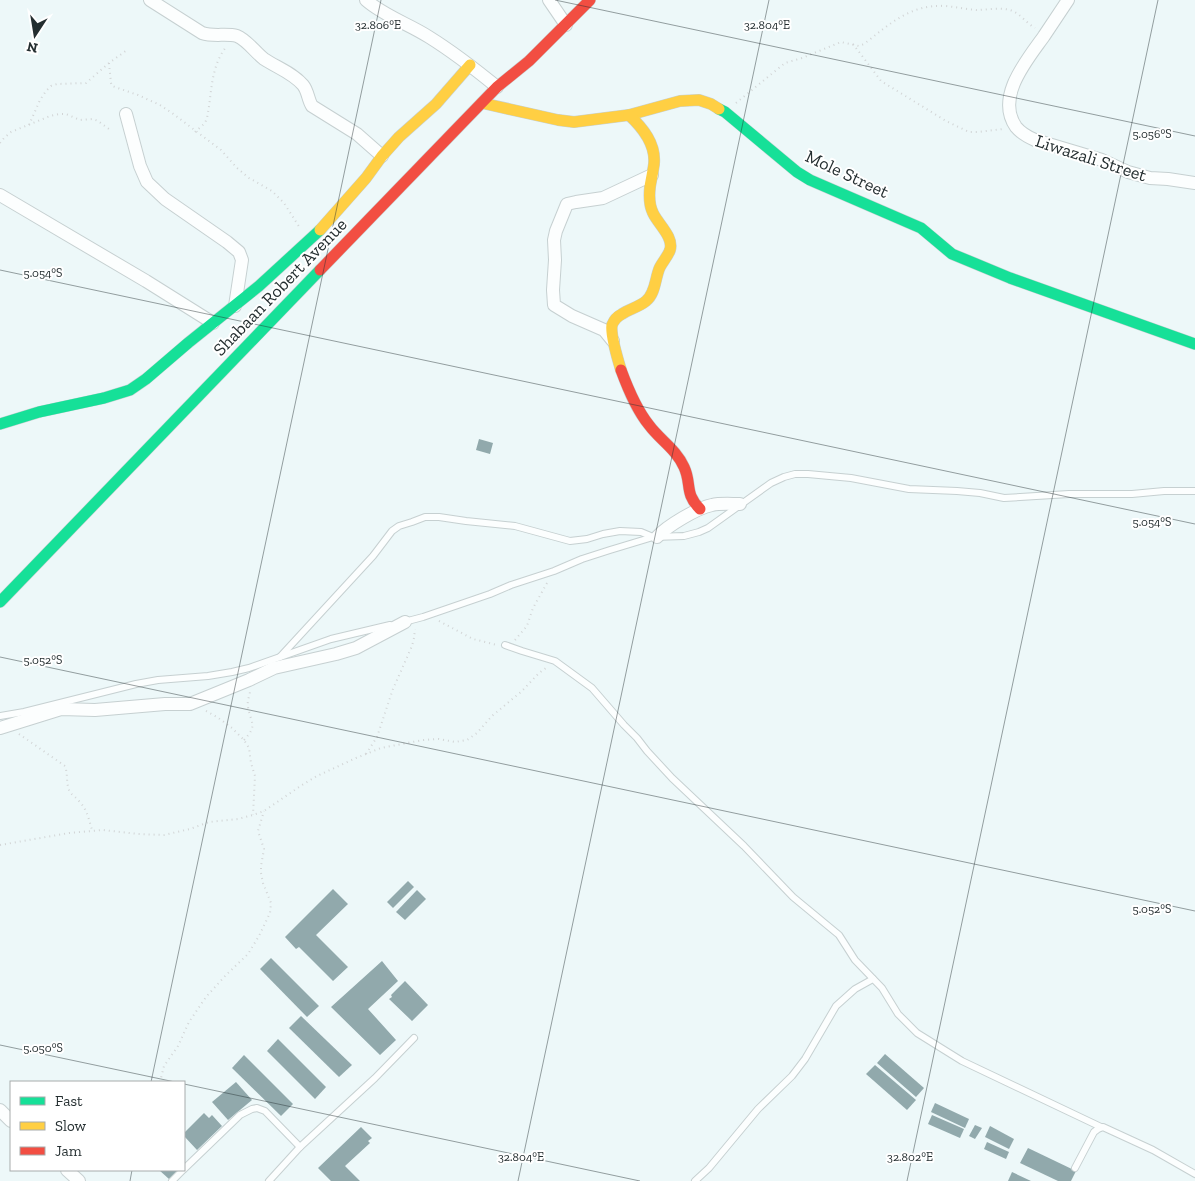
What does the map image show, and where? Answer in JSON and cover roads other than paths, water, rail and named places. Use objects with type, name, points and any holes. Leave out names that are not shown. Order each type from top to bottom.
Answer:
[{"type":"street","points":[[150,0],[202,33],[230,35],[241,38],[265,60],[303,84],[312,106],[357,134],[382,156]]},
{"type":"street","points":[[366,0],[375,8],[428,36],[470,64],[497,87]]},
{"type":"street","points":[[549,0],[566,25]]},
{"type":"street","name":"Shabaan Robert Avenue","points":[[0,602],[497,87],[528,61],[590,0]]},
{"type":"street","name":"Liwazali Street","points":[[1068,0],[1027,60],[1014,84],[1008,106],[1011,120],[1026,136],[1102,160],[1128,172],[1154,179],[1195,183]]},
{"type":"street","points":[[0,424],[39,412],[104,398],[130,390],[146,380],[259,286],[323,227],[399,137],[436,104],[470,64]]},
{"type":"street","name":"Mole Street","points":[[482,103],[574,122],[629,115],[658,106],[688,100],[699,100],[711,104],[725,112],[797,172],[810,180],[921,228],[952,254],[1010,278],[1195,344]]},
{"type":"street","points":[[126,114],[140,166],[147,182],[164,199],[239,252],[242,260],[235,306]]},
{"type":"street","points":[[629,115],[639,123],[649,138],[654,164],[650,206],[656,220],[670,240],[670,250],[658,270],[649,298],[621,314],[615,321],[612,328],[616,358],[627,386],[647,423],[676,454],[686,472],[688,492],[691,499],[700,509]]},
{"type":"street","points":[[614,341],[604,330],[572,316],[554,305],[552,290],[556,231],[567,204],[603,198],[652,175]]},
{"type":"street","points":[[0,195],[213,323]]},
{"type":"street","points":[[655,537],[700,509],[711,505],[740,504]]},
{"type":"street","points":[[2,723],[60,709],[95,710],[164,704],[190,704],[274,668],[356,648],[411,620]]},
{"type":"street","points":[[0,1110],[10,1120]]},
{"type":"street","points":[[68,1171],[79,1181]]},
{"type":"lane","points":[[2,723],[24,712],[136,684],[232,672],[279,658],[331,639],[428,616],[610,550],[655,537],[684,536],[700,532],[763,488],[784,477],[795,474],[851,478],[909,489],[980,493],[1004,498],[1069,494],[1195,491]]},
{"type":"lane","points":[[279,658],[373,556],[392,531],[399,526],[425,517],[439,516],[515,526],[570,541],[620,531],[640,532],[655,537]]},
{"type":"lane","points":[[505,645],[560,662],[592,688],[672,778],[744,846],[793,897],[839,935],[855,960],[882,988],[898,1014],[916,1033],[936,1046],[1000,1080],[1153,1150],[1195,1174]]},
{"type":"lane","points":[[695,1181],[709,1168],[758,1109],[792,1076],[805,1059],[836,1006],[855,989],[873,979]]},
{"type":"lane","points":[[269,1181],[300,1147],[375,1078],[414,1038]]},
{"type":"lane","points":[[185,1169],[240,1116],[257,1108],[265,1112],[300,1147]]},
{"type":"lane","points":[[1074,1168],[1094,1132],[1101,1127]]},
{"type":"lane","points":[[172,1181],[183,1171]]}]
